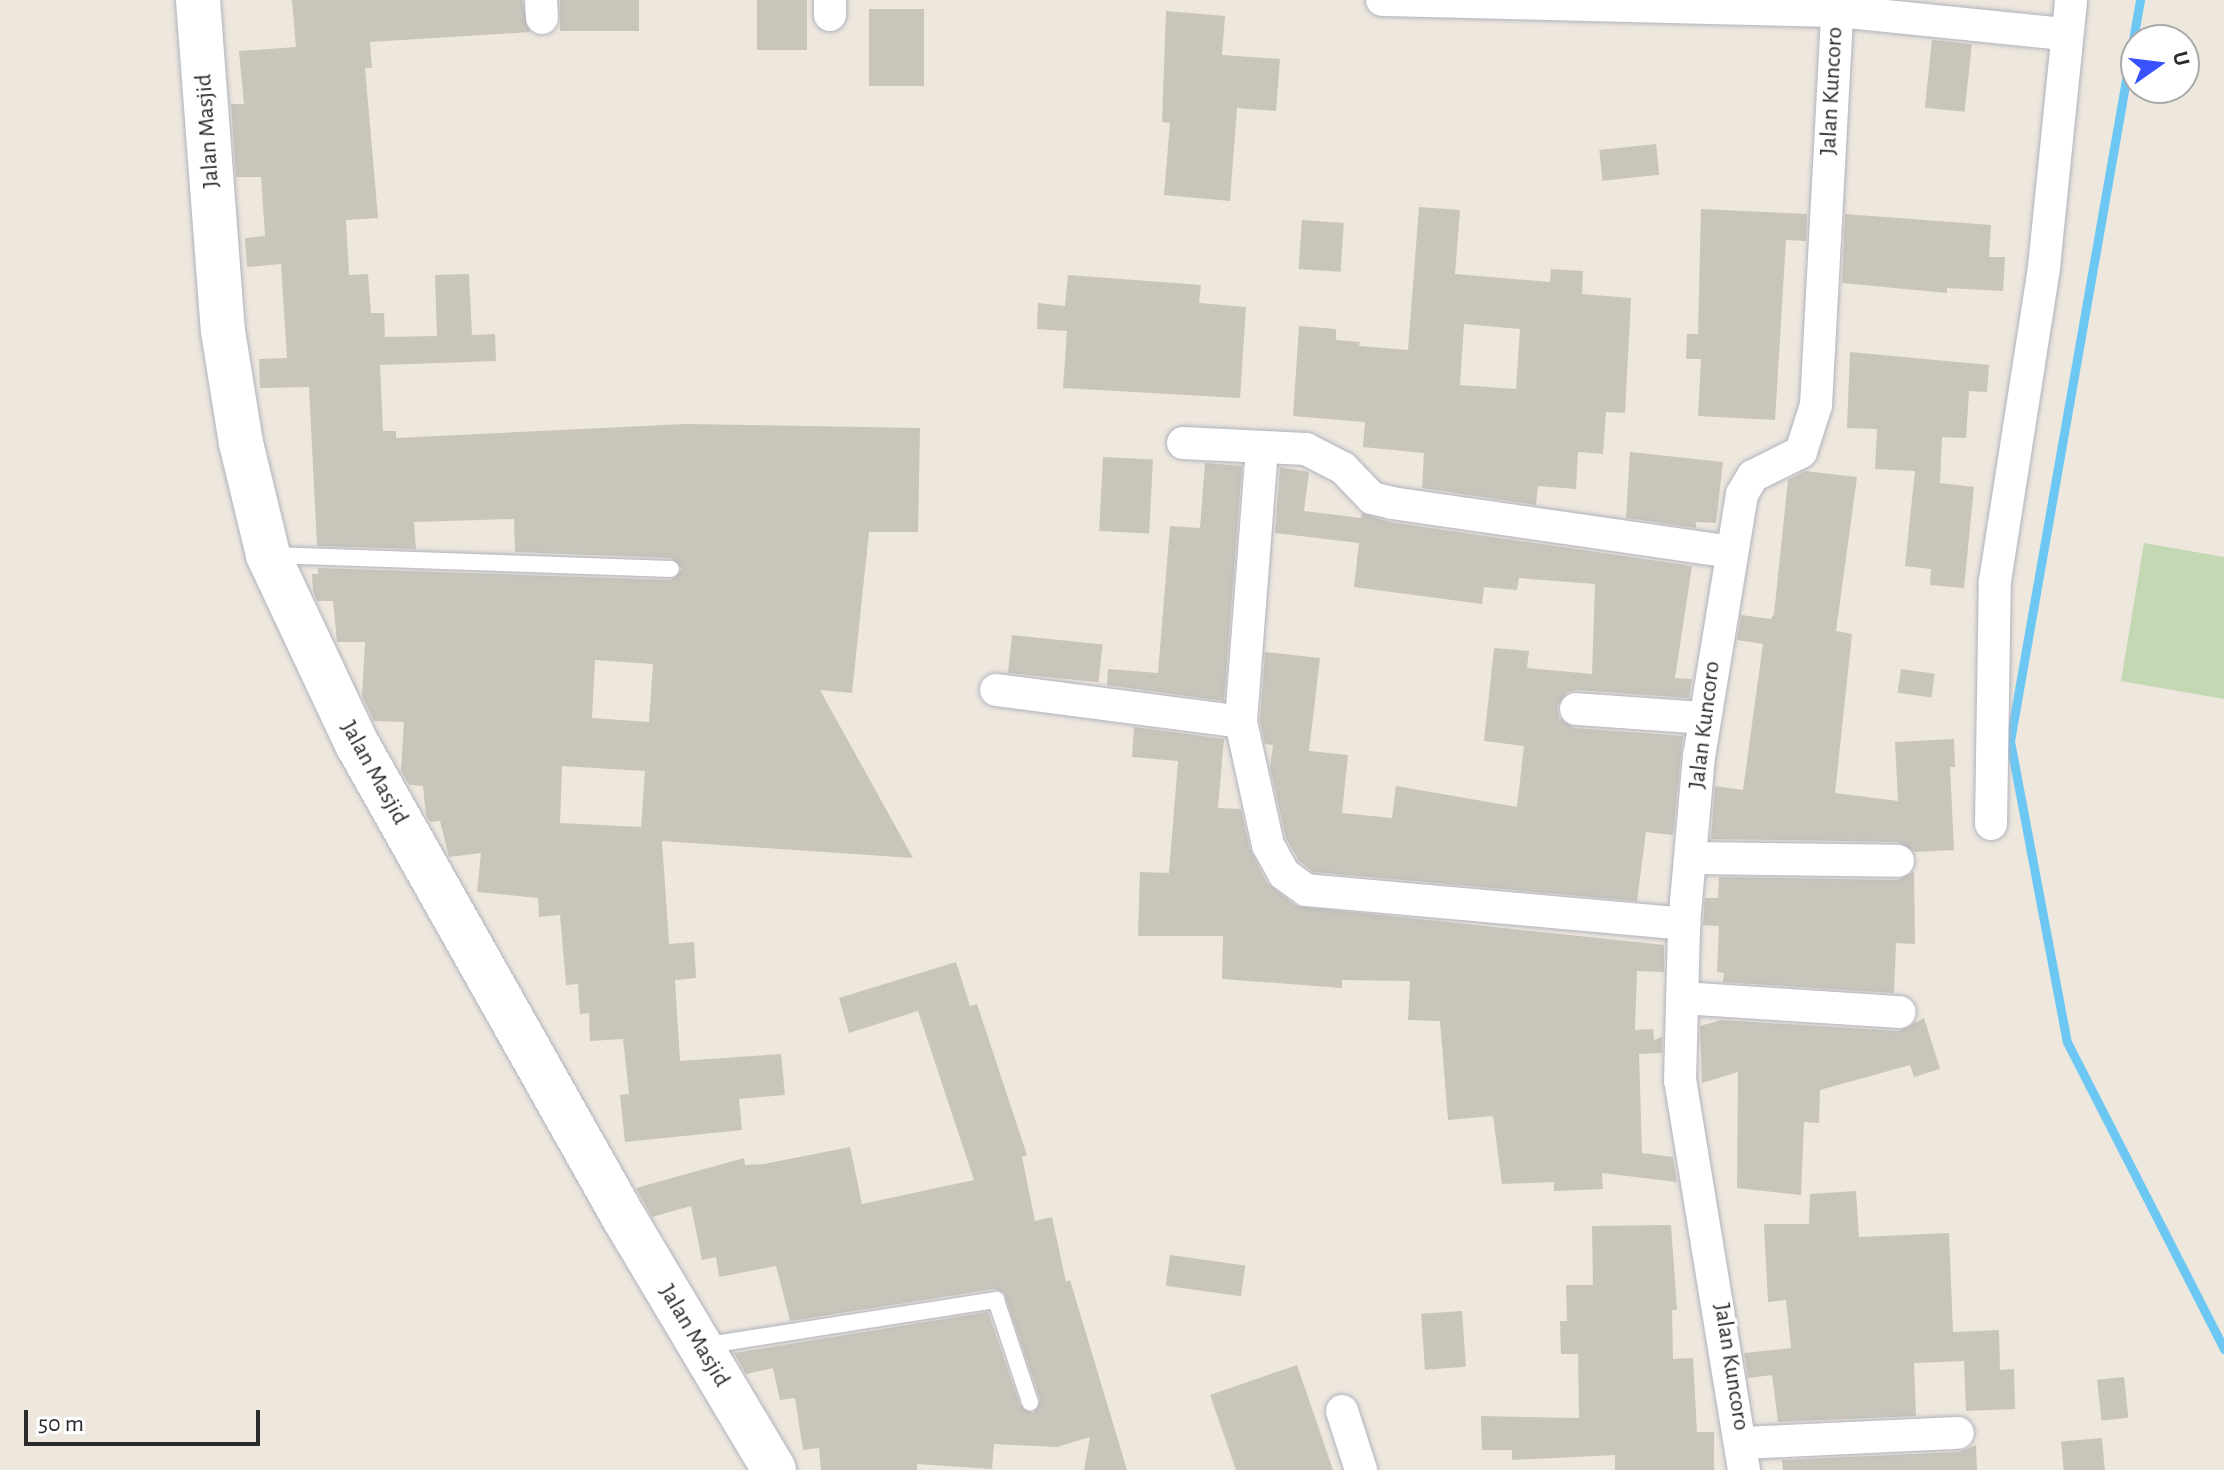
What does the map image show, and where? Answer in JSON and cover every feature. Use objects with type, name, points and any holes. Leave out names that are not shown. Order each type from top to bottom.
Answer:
[{"type":"street","name":"Jalan Masjid","points":[[198,0],[223,331],[241,443],[268,555],[357,744],[700,1347],[774,1470]]},
{"type":"street","points":[[1382,0],[1837,11],[2065,34]]},
{"type":"street","points":[[1991,824],[1995,581],[2044,267],[2065,34],[2071,0]]},
{"type":"street","name":"Jalan Kuncoro","points":[[1744,1457],[1680,1081],[1684,924],[1705,718],[1742,494],[1753,476],[1801,452],[1816,405],[1837,11]]},
{"type":"street","points":[[1183,443],[1306,449],[1325,456],[1372,498],[1392,503],[1730,552]]},
{"type":"street","points":[[1262,448],[1241,722],[1268,845],[1284,874],[1306,890],[1684,924]]},
{"type":"street","points":[[996,690],[1241,722]]},
{"type":"street","points":[[1576,709],[1705,718]]},
{"type":"street","points":[[1692,858],[1898,861]]},
{"type":"street","points":[[1682,998],[1900,1012]]},
{"type":"street","points":[[1342,1411],[1361,1470]]},
{"type":"street","points":[[1744,1457],[1958,1433]]},
{"type":"lane","points":[[268,555],[671,569]]},
{"type":"lane","points":[[700,1347],[996,1300],[1030,1402]]},
{"type":"green space","points":[[2144,543],[2224,557],[2224,699],[2121,681]]},
{"type":"building","points":[[292,0],[522,0],[530,32],[370,42],[372,68],[365,68],[378,218],[346,220],[349,275],[368,274],[371,313],[384,313],[385,337],[437,336],[435,275],[469,274],[472,335],[495,334],[496,361],[380,365],[383,431],[396,431],[396,438],[686,424],[920,428],[918,532],[869,532],[852,693],[820,690],[913,858],[662,841],[669,944],[694,942],[696,978],[675,980],[680,1061],[781,1054],[785,1095],[739,1099],[742,1130],[625,1142],[620,1095],[629,1094],[623,1039],[590,1041],[589,1013],[580,1014],[578,984],[566,985],[560,915],[539,917],[538,898],[477,892],[481,853],[449,857],[440,821],[430,822],[426,815],[423,786],[409,785],[401,771],[404,722],[374,721],[362,696],[365,642],[337,642],[333,601],[317,601],[312,574],[318,574],[318,568],[671,580],[682,569],[671,558],[515,552],[514,519],[414,522],[416,549],[317,546],[309,387],[260,388],[259,359],[287,358],[281,264],[247,267],[245,238],[265,236],[261,177],[236,177],[231,104],[244,104],[239,51],[296,47]],"holes":[[[595,660],[653,664],[649,722],[592,718]],[[562,766],[645,771],[641,827],[560,823]]]},
{"type":"building","points":[[560,0],[639,0],[639,31],[560,31]]},
{"type":"building","points":[[757,0],[807,0],[807,50],[757,50]]},
{"type":"building","points":[[869,9],[924,9],[924,86],[869,86]]},
{"type":"building","points":[[1166,11],[1225,16],[1222,55],[1280,59],[1276,111],[1237,108],[1230,201],[1164,195],[1170,123],[1162,122]]},
{"type":"building","points":[[1932,40],[1972,44],[1965,112],[1925,108]]},
{"type":"building","points":[[1656,144],[1659,175],[1603,181],[1599,150]]},
{"type":"building","points":[[1419,207],[1460,210],[1455,274],[1550,282],[1551,269],[1583,271],[1582,294],[1631,298],[1625,413],[1606,412],[1603,454],[1578,452],[1576,489],[1538,486],[1536,505],[1422,488],[1424,453],[1363,447],[1365,422],[1293,416],[1299,326],[1336,329],[1336,340],[1360,342],[1359,346],[1408,350]],"holes":[[[1464,324],[1520,329],[1516,389],[1460,385]]]},
{"type":"building","points":[[1701,209],[1807,214],[1806,241],[1786,240],[1775,420],[1698,416],[1701,359],[1686,359],[1687,334],[1698,334]]},
{"type":"building","points":[[1845,214],[1991,225],[1989,257],[2005,257],[2003,291],[1947,288],[1947,293],[1842,283]]},
{"type":"building","points":[[1302,220],[1344,223],[1340,272],[1299,269]]},
{"type":"building","points":[[1068,275],[1201,285],[1199,303],[1246,307],[1240,398],[1063,388],[1067,331],[1037,329],[1038,303],[1065,306]]},
{"type":"building","points":[[1850,352],[1989,365],[1987,392],[1969,391],[1966,438],[1942,437],[1940,483],[1974,487],[1964,588],[1930,585],[1931,569],[1905,566],[1915,471],[1875,469],[1877,429],[1847,428]]},
{"type":"building","points":[[1630,452],[1723,462],[1716,523],[1696,522],[1696,528],[1626,518]]},
{"type":"building","points":[[1103,457],[1153,460],[1149,534],[1099,531]]},
{"type":"building","points":[[1205,463],[1242,466],[1224,701],[1107,685],[1108,669],[1158,673],[1170,526],[1200,528]]},
{"type":"building","points":[[1280,467],[1309,472],[1304,511],[1361,518],[1362,513],[1389,522],[1692,566],[1675,678],[1692,679],[1689,698],[1577,690],[1567,692],[1557,707],[1559,718],[1574,728],[1683,736],[1673,835],[1646,832],[1637,901],[1313,872],[1299,861],[1286,838],[1270,767],[1273,745],[1265,744],[1260,721],[1265,652],[1320,658],[1309,751],[1348,755],[1342,813],[1392,818],[1396,786],[1517,807],[1524,746],[1484,741],[1494,648],[1529,651],[1527,668],[1592,674],[1595,584],[1519,578],[1517,590],[1484,587],[1482,604],[1354,587],[1359,543],[1275,533]]},
{"type":"building","points":[[1805,471],[1857,477],[1836,631],[1852,634],[1835,793],[1898,801],[1895,742],[1954,739],[1955,767],[1950,767],[1954,850],[1915,852],[1898,842],[1711,839],[1715,786],[1743,790],[1763,644],[1737,640],[1741,615],[1771,619],[1774,614],[1788,480]]},
{"type":"building","points":[[1012,635],[1103,645],[1099,682],[1008,673]]},
{"type":"building","points":[[1901,669],[1935,674],[1931,697],[1898,693]]},
{"type":"building","points":[[1134,727],[1224,739],[1218,808],[1241,809],[1250,849],[1267,883],[1296,906],[1664,945],[1664,972],[1637,971],[1635,1030],[1653,1029],[1654,1040],[1662,1037],[1662,1053],[1639,1054],[1642,1153],[1673,1157],[1677,1182],[1602,1173],[1603,1189],[1554,1191],[1554,1182],[1502,1184],[1493,1116],[1448,1120],[1440,1021],[1408,1020],[1410,981],[1342,980],[1342,988],[1222,979],[1223,936],[1138,936],[1140,872],[1169,873],[1178,761],[1132,757]]},
{"type":"building","points":[[1914,872],[1915,944],[1896,943],[1894,993],[1723,982],[1724,973],[1717,972],[1719,926],[1703,925],[1705,898],[1718,898],[1719,877],[1898,880]]},
{"type":"building","points":[[956,962],[970,1006],[977,1004],[1027,1155],[1022,1157],[1035,1221],[1052,1217],[1066,1282],[1070,1280],[1127,1470],[1084,1470],[1090,1437],[1057,1447],[994,1444],[992,1469],[917,1464],[917,1470],[821,1470],[819,1448],[803,1450],[795,1398],[780,1400],[773,1368],[746,1374],[734,1353],[988,1312],[1020,1405],[1033,1413],[1040,1399],[1004,1293],[994,1289],[790,1321],[776,1266],[719,1277],[716,1257],[702,1260],[691,1206],[652,1217],[636,1188],[744,1158],[745,1165],[764,1164],[850,1147],[862,1204],[974,1180],[918,1011],[849,1033],[839,998]]},
{"type":"building","points":[[1924,1018],[1940,1069],[1914,1077],[1910,1065],[1820,1090],[1819,1123],[1804,1122],[1801,1195],[1737,1188],[1738,1072],[1702,1083],[1700,1026],[1721,1020],[1899,1031]]},
{"type":"building","points":[[1856,1191],[1859,1237],[1949,1233],[1953,1332],[1999,1330],[2000,1370],[2014,1369],[2015,1409],[1966,1411],[1964,1361],[1914,1363],[1916,1416],[1778,1422],[1772,1375],[1748,1378],[1744,1353],[1791,1348],[1786,1300],[1768,1302],[1764,1224],[1809,1224],[1810,1194]]},
{"type":"building","points":[[1671,1225],[1677,1310],[1672,1310],[1673,1359],[1693,1358],[1697,1432],[1714,1432],[1714,1470],[1615,1470],[1615,1455],[1512,1460],[1512,1450],[1482,1450],[1481,1416],[1579,1418],[1578,1354],[1561,1354],[1560,1321],[1567,1321],[1566,1285],[1593,1285],[1592,1226]]},
{"type":"building","points":[[1170,1255],[1245,1266],[1241,1296],[1166,1286]]},
{"type":"building","points":[[1462,1311],[1466,1367],[1425,1370],[1421,1314]]},
{"type":"building","points":[[1297,1365],[1333,1470],[1236,1470],[1210,1395]]},
{"type":"building","points":[[2124,1377],[2128,1418],[2101,1421],[2097,1380]]},
{"type":"building","points":[[2102,1438],[2105,1470],[2064,1470],[2061,1442]]},
{"type":"building","points":[[1976,1445],[1977,1470],[1783,1470],[1782,1460],[1959,1452]]},
{"type":"waterway","points":[[2140,0],[2010,741],[2067,1042],[2224,1349]]}]
